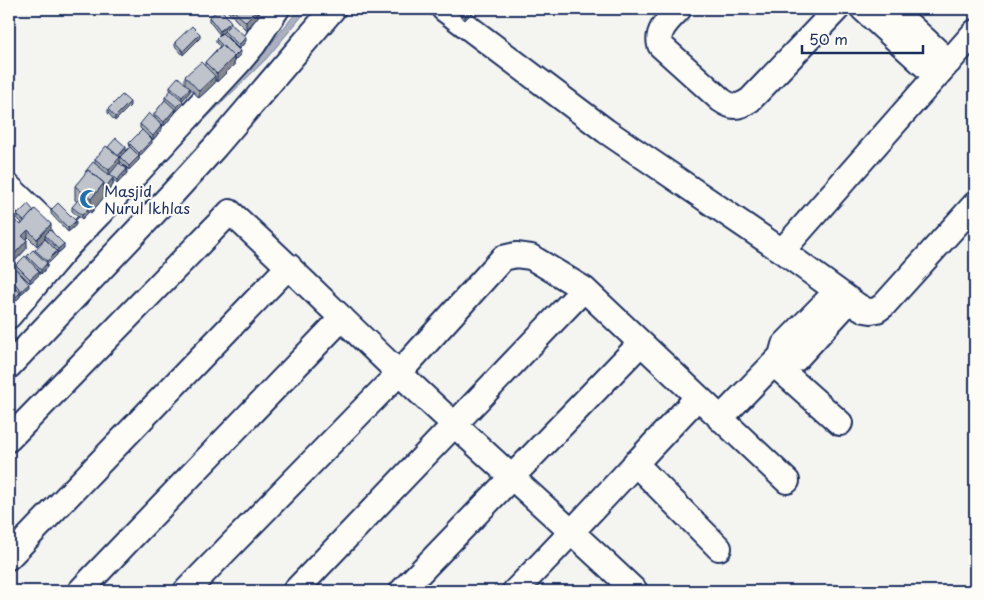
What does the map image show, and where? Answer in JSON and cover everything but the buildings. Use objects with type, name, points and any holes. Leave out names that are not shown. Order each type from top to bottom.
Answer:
[{"type":"street","points":[[9,366],[173,193],[333,9]]},
{"type":"street","points":[[444,9],[606,131],[865,310],[877,310],[884,305],[975,204]]},
{"type":"street","points":[[679,9],[662,28],[659,39],[660,45],[721,100],[734,106],[742,105],[750,100],[837,9]]},
{"type":"street","points":[[863,9],[942,69]]},
{"type":"street","points":[[892,9],[942,69]]},
{"type":"street","points":[[9,316],[69,246],[239,62],[254,44],[266,14]]},
{"type":"street","points":[[782,252],[975,32]]},
{"type":"street","points":[[9,187],[69,246]]},
{"type":"street","points":[[9,439],[230,212],[289,266],[399,373],[635,591]]},
{"type":"street","points":[[186,591],[399,373],[503,258],[516,255],[530,257],[584,289],[787,481]]},
{"type":"street","points":[[9,557],[289,266]]},
{"type":"street","points":[[295,591],[584,289]]},
{"type":"street","points":[[720,419],[777,360],[784,345],[843,295]]},
{"type":"street","points":[[80,591],[342,318]]},
{"type":"street","points":[[402,591],[641,343]]},
{"type":"street","points":[[777,360],[840,423]]},
{"type":"street","points":[[515,591],[573,532],[698,397]]},
{"type":"street","points":[[635,463],[719,548]]},
{"type":"water","points":[[299,9],[308,9],[266,59],[163,161],[9,331],[9,322],[190,122],[249,71]]},
{"type":"place","name":"Masjid Nurul Ikhlas","points":[[89,199]]}]
